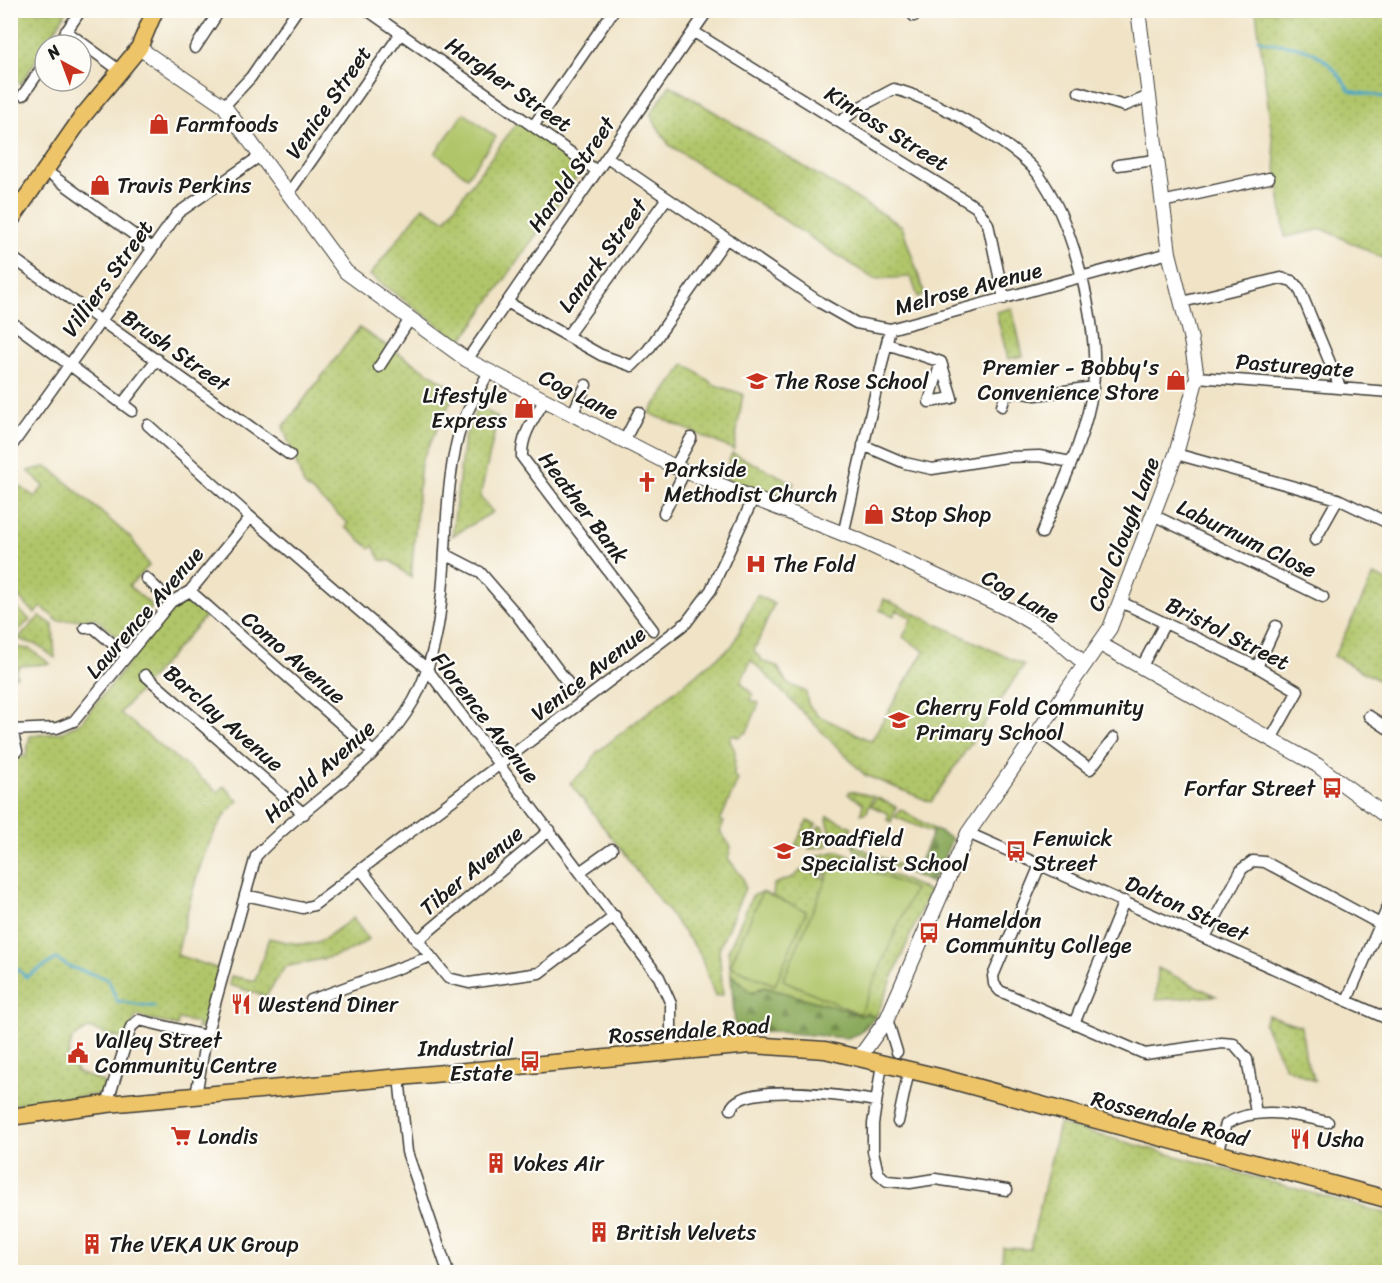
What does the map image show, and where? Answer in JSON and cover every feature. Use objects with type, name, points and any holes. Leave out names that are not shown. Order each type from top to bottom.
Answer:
[{"type":"main road","points":[[10,221],[83,116],[138,48],[155,10]]},
{"type":"main road","name":"Rossendale Road","points":[[10,1117],[107,1104],[751,1045],[825,1050],[909,1070],[1389,1200]]},
{"type":"street","points":[[81,10],[66,31],[119,70]]},
{"type":"street","points":[[195,48],[220,10]]},
{"type":"street","points":[[224,106],[251,77],[297,10]]},
{"type":"street","name":"Hargher Street","points":[[368,10],[597,171]]},
{"type":"street","points":[[534,125],[614,10]]},
{"type":"street","name":"Harold Street","points":[[467,360],[708,10]]},
{"type":"street","name":"Coal Clough Lane","points":[[859,1058],[887,1019],[968,833],[1084,663],[1100,644],[1121,602],[1176,454],[1197,377],[1182,302],[1169,253],[1155,160],[1138,10]]},
{"type":"street","name":"Kinross Street","points":[[694,32],[976,207],[988,224],[1004,299]]},
{"type":"street","name":"Venice Street","points":[[288,194],[401,33]]},
{"type":"street","name":"Cog Lane","points":[[138,48],[224,106],[346,272],[467,360],[680,469],[843,535],[1010,610],[1049,633],[1084,663]]},
{"type":"street","points":[[23,96],[33,81]]},
{"type":"street","points":[[840,122],[860,106],[894,89],[915,94],[944,108],[1014,152],[1037,172],[1061,213],[1094,335],[1093,387],[1084,427],[1042,533]]},
{"type":"street","points":[[1079,92],[1124,106],[1147,97]]},
{"type":"street","name":"Villiers Street","points":[[10,448],[184,206],[260,156]]},
{"type":"street","name":"Melrose Avenue","points":[[607,157],[821,303],[856,323],[890,329],[1169,253]]},
{"type":"street","points":[[1118,165],[1155,160]]},
{"type":"street","points":[[46,171],[152,248]]},
{"type":"street","points":[[1161,202],[1269,178]]},
{"type":"street","name":"Lanark Street","points":[[567,336],[667,198]]},
{"type":"street","points":[[507,302],[602,355],[632,366],[648,350],[726,239]]},
{"type":"street","name":"Brush Street","points":[[10,256],[290,455]]},
{"type":"street","points":[[1182,302],[1281,278],[1292,281],[1299,288],[1340,387]]},
{"type":"street","points":[[379,367],[410,319]]},
{"type":"street","points":[[10,321],[132,411]]},
{"type":"street","points":[[843,535],[890,329]]},
{"type":"street","points":[[887,344],[941,362]]},
{"type":"street","points":[[123,403],[157,359]]},
{"type":"street","name":"Harold Avenue","points":[[196,1096],[206,1036],[256,856],[271,839],[304,814],[392,732],[414,701],[427,669],[440,619],[447,504],[458,436],[489,372]]},
{"type":"street","name":"Pasturegate","points":[[1197,377],[1389,392]]},
{"type":"street","points":[[572,415],[586,385]]},
{"type":"street","points":[[1002,406],[1005,397],[1015,392],[1036,395],[1093,387]]},
{"type":"street","name":"Heather Bank","points":[[544,401],[525,433],[521,445],[522,458],[653,630]]},
{"type":"street","points":[[624,441],[639,412]]},
{"type":"street","name":"Florence Avenue","points":[[148,425],[250,518],[427,669],[659,977],[671,1004],[671,1052]]},
{"type":"street","points":[[664,513],[691,438]]},
{"type":"street","points":[[863,445],[905,463],[932,469],[1007,456],[1039,456],[1071,462]]},
{"type":"street","points":[[1176,454],[1338,500],[1389,524]]},
{"type":"street","name":"Venice Avenue","points":[[245,895],[303,908],[315,905],[686,623],[711,590],[753,499]]},
{"type":"street","points":[[1315,540],[1338,500]]},
{"type":"street","name":"Laburnum Close","points":[[1153,515],[1323,597]]},
{"type":"street","name":"Lawrence Avenue","points":[[17,751],[12,730],[57,728],[74,721],[171,602],[190,591],[250,518]]},
{"type":"street","points":[[445,555],[480,572],[517,615],[573,690]]},
{"type":"street","points":[[146,578],[171,602]]},
{"type":"street","name":"Como Avenue","points":[[190,591],[373,752]]},
{"type":"street","name":"Bristol Street","points":[[1121,602],[1257,667],[1298,691],[1270,740]]},
{"type":"street","points":[[1141,668],[1165,623]]},
{"type":"street","points":[[1257,667],[1276,626]]},
{"type":"street","points":[[85,628],[93,627],[127,656]]},
{"type":"street","points":[[1100,644],[1317,765],[1389,819]]},
{"type":"street","name":"Barclay Avenue","points":[[145,675],[304,814]]},
{"type":"street","points":[[1369,716],[1389,730]]},
{"type":"street","points":[[1038,731],[1090,769],[1114,738]]},
{"type":"street","name":"Tiber Avenue","points":[[417,941],[550,830]]},
{"type":"street","name":"Dalton Street","points":[[968,833],[1389,1020]]},
{"type":"street","points":[[581,871],[612,849]]},
{"type":"street","points":[[1205,937],[1242,869],[1253,861],[1265,862],[1380,924]]},
{"type":"street","points":[[1040,865],[993,976],[994,984],[1000,991],[1145,1054],[1222,1043],[1234,1044],[1246,1059],[1256,1113]]},
{"type":"street","points":[[362,871],[448,978],[469,983],[538,973],[615,916]]},
{"type":"street","points":[[1074,1024],[1124,901]]},
{"type":"street","points":[[1347,1000],[1389,902]]},
{"type":"street","points":[[311,1000],[429,957]]},
{"type":"street","points":[[887,1019],[897,1052]]},
{"type":"street","points":[[107,1104],[131,1027],[139,1020],[206,1036]]},
{"type":"street","points":[[882,1064],[876,1101],[873,1151],[878,1173],[887,1181],[910,1184],[935,1179],[1007,1190]]},
{"type":"street","points":[[898,1122],[909,1070]]},
{"type":"street","points":[[399,1077],[407,1152],[448,1272]]},
{"type":"street","points":[[731,1109],[741,1097],[759,1094],[799,1093],[876,1101]]},
{"type":"street","points":[[1216,1155],[1226,1124],[1256,1113],[1279,1113],[1328,1122]]},
{"type":"green space","points":[[20,11],[67,11],[53,33],[33,33],[33,65],[21,84],[10,78],[11,31]]},
{"type":"green space","points":[[1256,11],[1389,11],[1389,261],[1323,229],[1285,237]]},
{"type":"green space","points":[[670,85],[902,226],[925,295],[918,297],[911,277],[874,279],[669,145],[650,115]]},
{"type":"green space","points":[[464,113],[496,137],[467,177],[435,153]]},
{"type":"green space","points":[[518,121],[583,168],[461,342],[370,275],[423,207],[445,220]]},
{"type":"green space","points":[[1012,308],[1023,356],[1008,359],[996,312]]},
{"type":"green space","points":[[359,328],[456,390],[421,462],[411,578],[391,561],[381,560],[373,546],[370,548],[345,527],[348,523],[304,485],[283,427]]},
{"type":"green space","points":[[685,364],[715,385],[743,394],[734,450],[649,413]]},
{"type":"green space","points":[[478,405],[498,418],[480,497],[493,512],[452,536],[464,439]]},
{"type":"green space","points":[[732,453],[794,483],[785,502],[723,477]]},
{"type":"green space","points":[[44,467],[50,468],[132,539],[149,566],[129,586],[153,606],[122,641],[95,618],[58,621],[42,607],[35,613],[11,591],[11,480],[35,497],[44,486],[28,471]]},
{"type":"green space","points":[[1374,575],[1389,582],[1389,686],[1334,656]]},
{"type":"green space","points":[[757,595],[774,604],[754,651],[764,662],[777,666],[787,683],[806,692],[808,704],[817,715],[871,741],[924,651],[903,637],[912,618],[897,610],[894,616],[880,610],[884,599],[1024,665],[931,802],[865,775],[751,660],[741,682],[753,695],[751,700],[759,703],[747,732],[738,737],[731,735],[730,741],[735,751],[734,776],[738,780],[720,821],[724,822],[720,831],[731,847],[728,858],[743,878],[745,888],[719,949],[723,995],[715,996],[699,952],[570,783],[588,768],[596,753],[732,646]]},
{"type":"green space","points":[[184,601],[203,605],[210,611],[120,713],[218,792],[224,786],[238,801],[225,815],[206,851],[177,955],[219,969],[205,1025],[197,1029],[197,1023],[179,1019],[177,1026],[136,1016],[125,1040],[89,1028],[72,1039],[68,1056],[78,1073],[104,1082],[104,1094],[11,1105],[10,759],[26,756],[30,736],[63,732],[81,722],[172,609]]},
{"type":"green space","points":[[11,602],[30,620],[13,635],[11,628]]},
{"type":"green space","points":[[40,616],[53,625],[55,658],[37,645],[18,639]]},
{"type":"green space","points":[[11,647],[30,649],[50,664],[20,666],[16,671],[17,676],[13,677]]},
{"type":"green space","points":[[850,791],[873,796],[867,812],[861,814],[863,803],[848,794]]},
{"type":"green space","points":[[876,797],[896,807],[891,822],[887,820],[889,814],[871,806]]},
{"type":"green space","points":[[900,809],[934,829],[933,833],[895,817]]},
{"type":"green space","points":[[828,816],[852,827],[845,842],[833,840]]},
{"type":"green space","points":[[807,821],[816,824],[807,844],[794,848]]},
{"type":"green space","points":[[819,826],[823,827],[828,846],[809,849]]},
{"type":"green space","points":[[934,829],[952,839],[932,883],[914,875]]},
{"type":"green space","points":[[856,840],[855,846],[916,872],[914,875],[855,851],[852,844]]},
{"type":"green space","points":[[838,851],[929,891],[876,1017],[865,1013],[861,1016],[764,987],[751,993],[731,975],[728,951],[752,896],[762,892],[773,897],[774,884],[793,877],[803,869],[827,879],[784,980],[837,856],[828,876],[808,868],[813,857]]},
{"type":"green space","points":[[836,856],[914,889],[860,1014],[783,980]]},
{"type":"green space","points":[[762,892],[806,911],[775,985],[730,966]]},
{"type":"green space","points":[[353,918],[368,939],[350,950],[329,958],[285,967],[266,996],[229,985],[231,976],[255,981],[269,938],[297,944],[314,943],[330,935]]},
{"type":"green space","points":[[1158,968],[1216,996],[1156,1000]]},
{"type":"green space","points":[[731,975],[752,993],[764,987],[861,1016],[865,1013],[876,1017],[858,1034],[847,1038],[778,1032],[739,1033],[735,1026]]},
{"type":"green space","points":[[1268,1015],[1301,1026],[1306,1059],[1315,1081],[1285,1067],[1264,1024]]},
{"type":"green space","points":[[1059,1124],[1389,1214],[1389,1272],[1001,1272],[1003,1248],[1030,1249]]},
{"type":"waterway","points":[[1258,39],[1313,52],[1331,66],[1350,91],[1390,98]]},
{"type":"waterway","points":[[10,962],[26,977],[56,959],[70,967],[108,979],[117,1001],[155,1007]]},
{"type":"place","name":"Farmfoods","points":[[159,124]]},
{"type":"place","name":"Travis Perkins","points":[[100,185]]},
{"type":"place","name":"Premier - Bobby's Convenience Store","points":[[1176,380]]},
{"type":"place","name":"The Rose School","points":[[757,381]]},
{"type":"place","name":"Lifestyle Express","points":[[524,408]]},
{"type":"place","name":"Parkside Methodist Church","points":[[647,482]]},
{"type":"place","name":"Stop Shop","points":[[874,514]]},
{"type":"place","name":"The Fold","points":[[756,564]]},
{"type":"place","name":"Cherry Fold Community Primary School","points":[[899,720]]},
{"type":"place","name":"Forfar Street","points":[[1332,788]]},
{"type":"place","name":"Broadfield Specialist School","points":[[784,851]]},
{"type":"place","name":"Fenwick Street","points":[[1016,851]]},
{"type":"place","name":"Hameldon Community College","points":[[929,933]]},
{"type":"place","name":"Westend Diner","points":[[241,1004]]},
{"type":"place","name":"Valley Street Community Centre","points":[[78,1053]]},
{"type":"place","name":"Industrial Estate","points":[[530,1061]]},
{"type":"place","name":"Londis","points":[[181,1136]]},
{"type":"place","name":"Usha","points":[[1300,1139]]},
{"type":"place","name":"Vokes Air","points":[[496,1163]]},
{"type":"place","name":"British Velvets","points":[[599,1232]]},
{"type":"place","name":"The VEKA UK Group","points":[[92,1244]]}]
